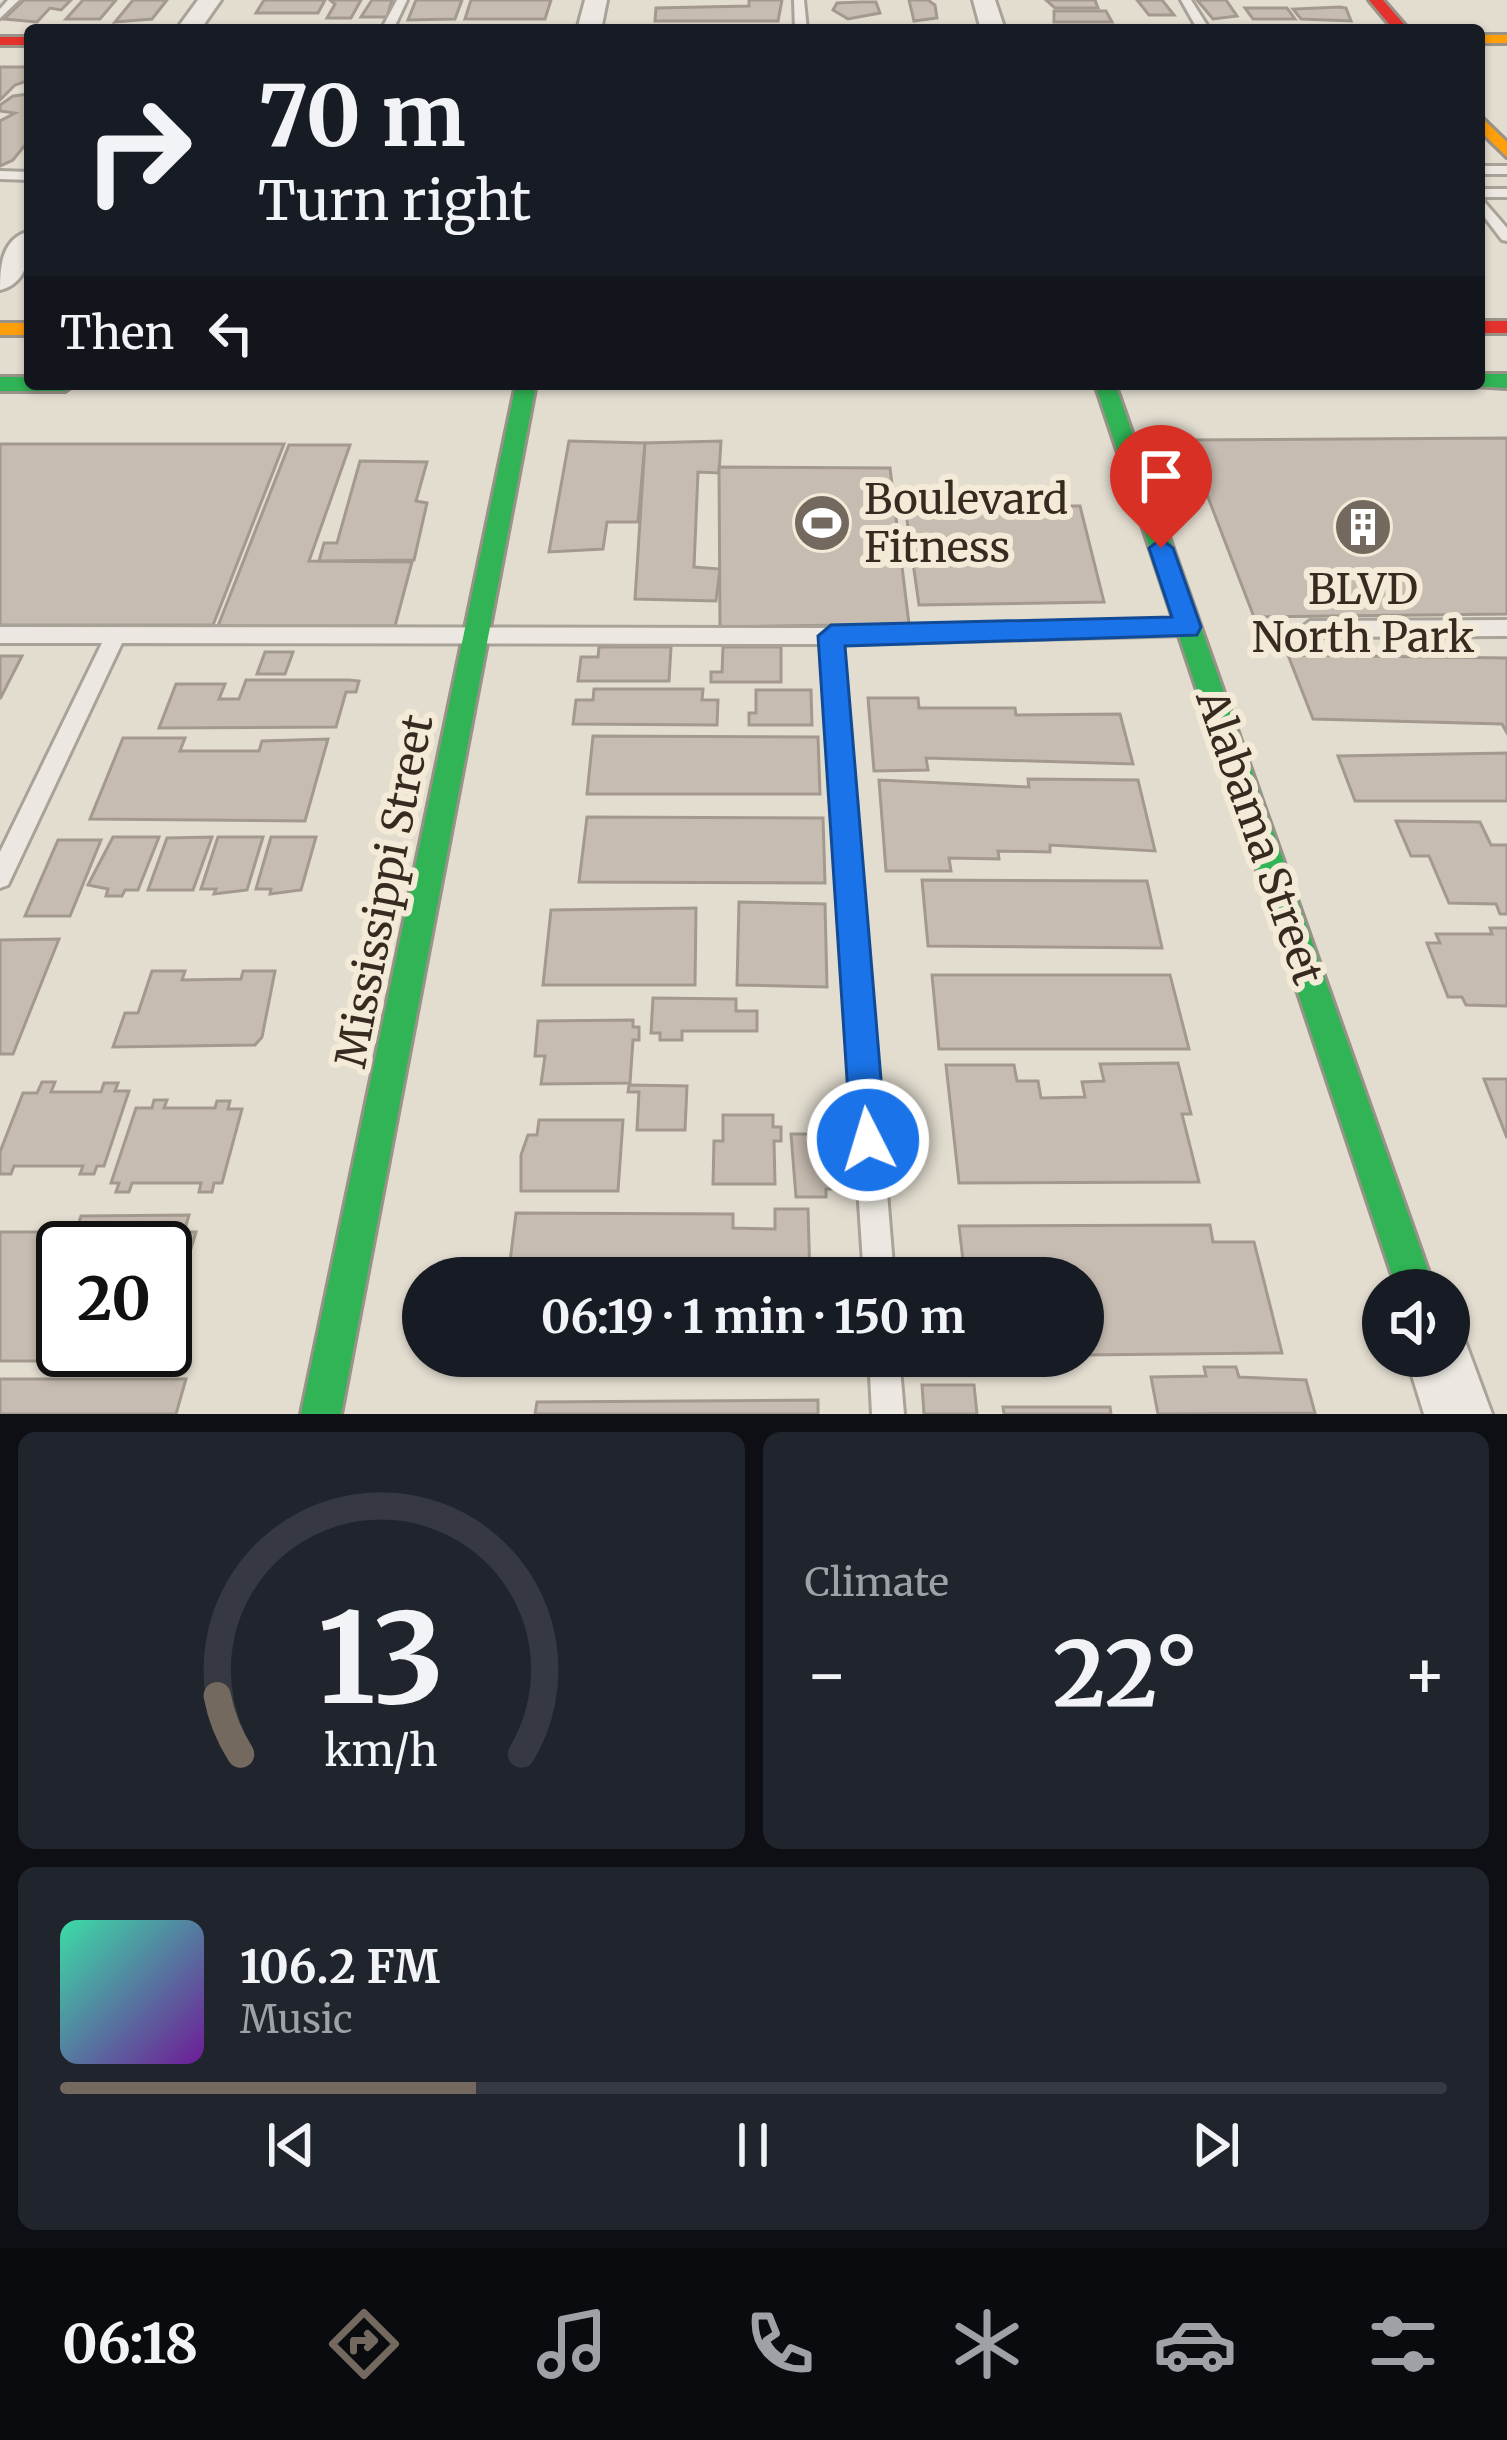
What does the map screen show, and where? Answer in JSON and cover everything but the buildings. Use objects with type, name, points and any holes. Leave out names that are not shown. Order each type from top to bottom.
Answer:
[{"type":"street","points":[[1376,0],[1397,24]]},
{"type":"street","points":[[1485,126],[1507,152]]},
{"type":"street","points":[[0,280],[24,248]]},
{"type":"street","name":"Mississippi Street","points":[[321,1414],[525,390]]},
{"type":"street","name":"Alabama Street","points":[[1107,390],[1409,1269]]},
{"type":"street","points":[[1446,1377],[1459,1414]]},
{"type":"lane","points":[[0,14],[14,0]]},
{"type":"lane","points":[[1485,206],[1507,237]]},
{"type":"lane","points":[[0,635],[831,636],[1188,627]]},
{"type":"lane","points":[[1310,629],[1507,628]]},
{"type":"lane","points":[[0,877],[116,634]]},
{"type":"lane","points":[[831,636],[877,1257]]},
{"type":"lane","points":[[885,1377],[888,1414]]},
{"type":"traffic: fast","points":[[1485,381],[1507,381]]},
{"type":"traffic: fast","points":[[0,384],[24,384]]},
{"type":"traffic: fast","points":[[321,1414],[525,390]]},
{"type":"traffic: fast","points":[[1107,390],[1409,1269]]},
{"type":"traffic: slow","points":[[1485,39],[1507,39]]},
{"type":"traffic: slow","points":[[1485,127],[1507,152]]},
{"type":"traffic: slow","points":[[0,329],[24,329]]},
{"type":"traffic: jam","points":[[1376,0],[1397,24]]},
{"type":"traffic: jam","points":[[0,41],[24,41]]},
{"type":"traffic: jam","points":[[1485,327],[1507,327]]},
{"type":"place","name":"Boulevard Fitness","points":[[822,523]]},
{"type":"place","name":"BLVD North Park","points":[[1363,527]]},
{"type":"route","points":[[868,1140],[831,636],[1188,627],[1161,548]]}]
